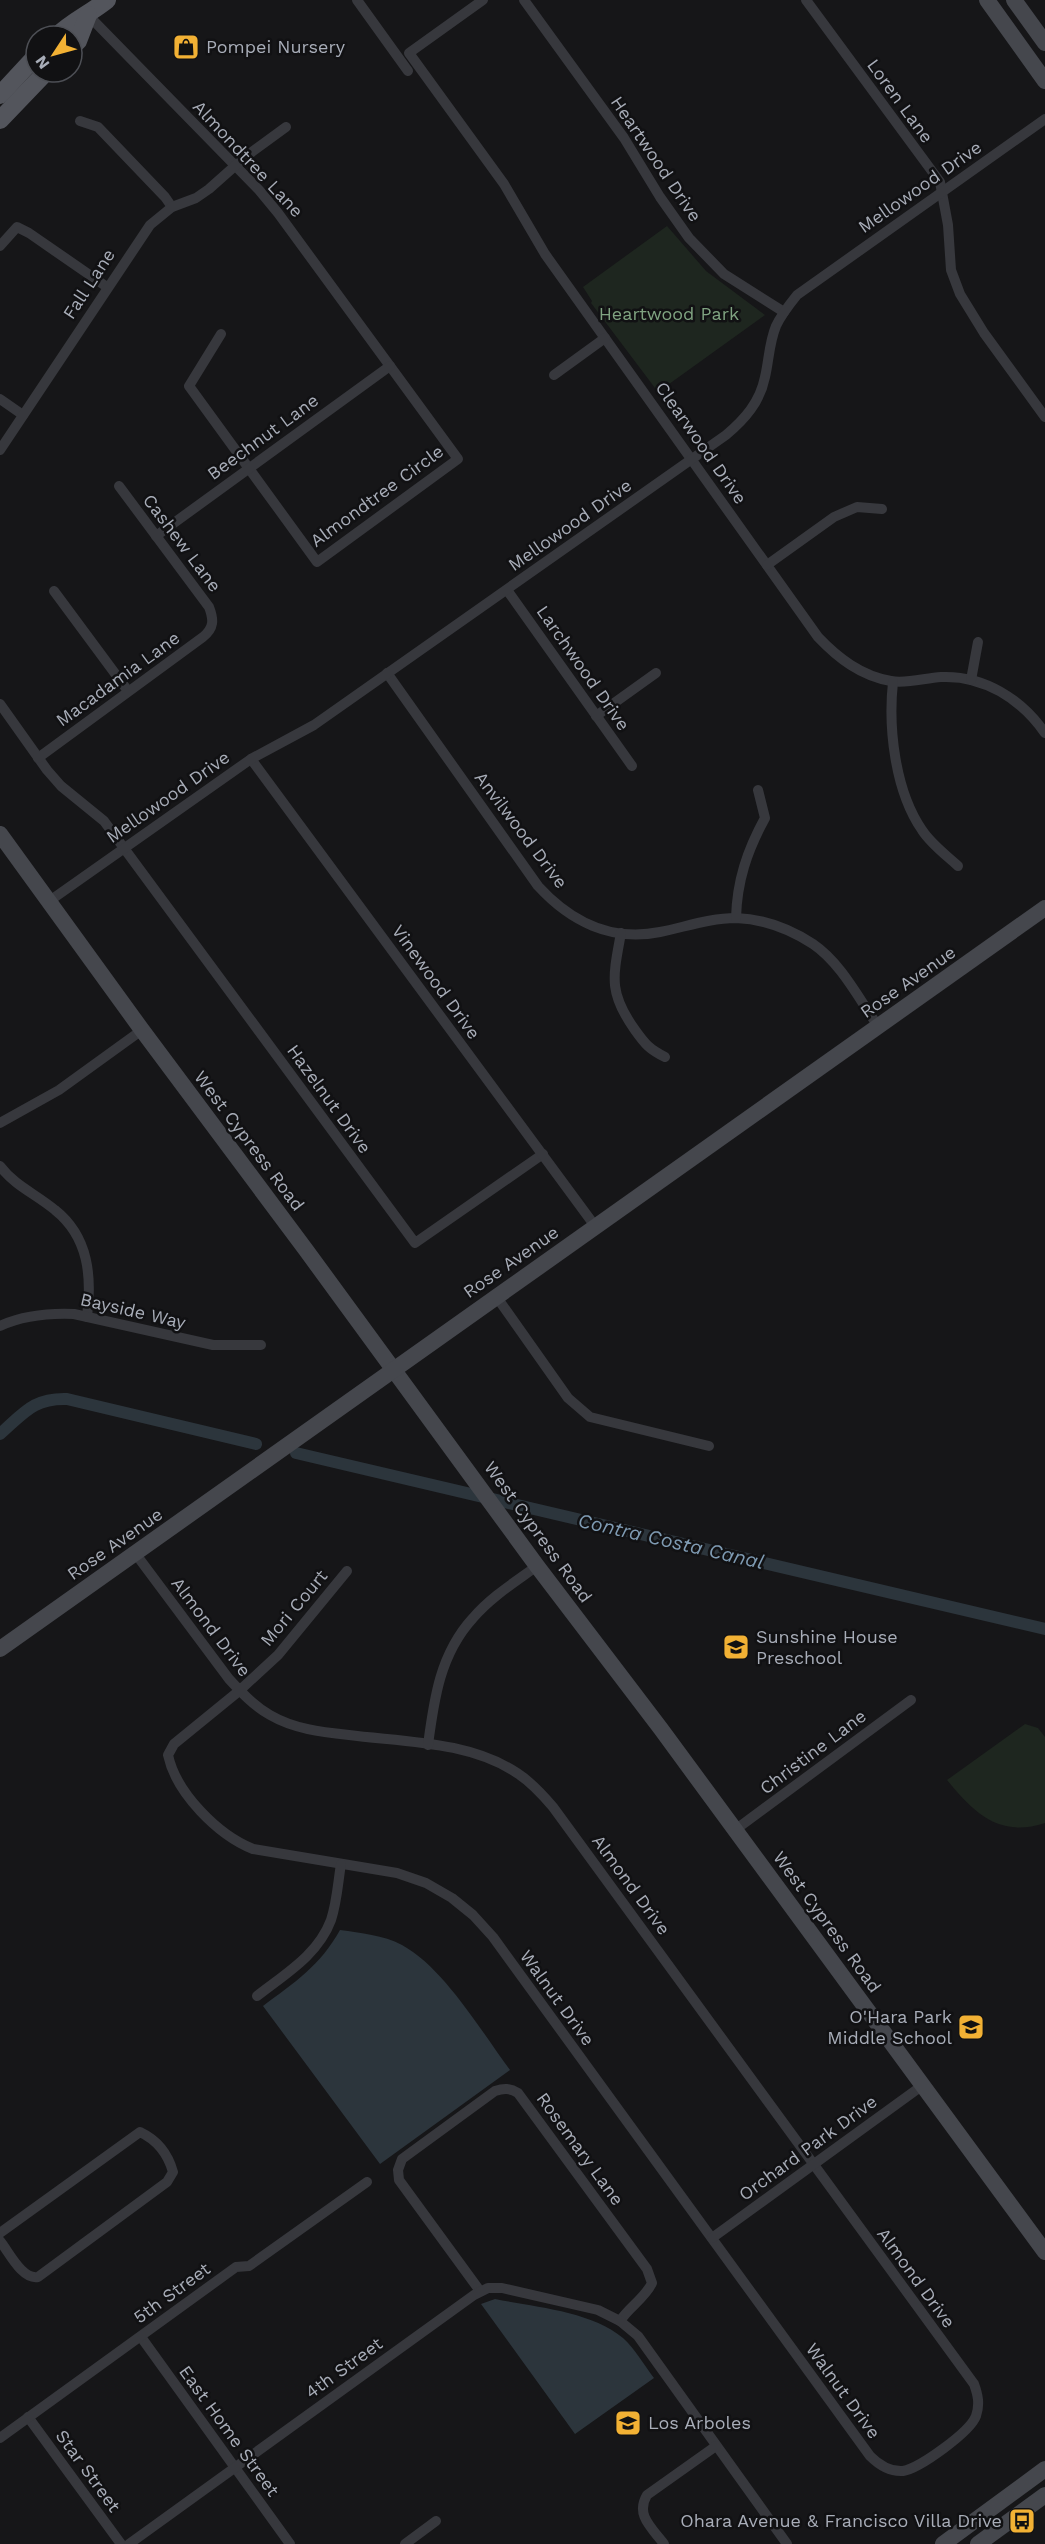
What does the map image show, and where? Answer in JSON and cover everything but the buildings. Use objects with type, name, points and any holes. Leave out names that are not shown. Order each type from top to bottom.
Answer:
[{"type":"main road","points":[[71,24],[88,15],[107,0]]},
{"type":"main road","points":[[84,25],[88,15]]},
{"type":"main road","points":[[0,95],[24,69]]},
{"type":"main road","points":[[0,120],[34,84]]},
{"type":"street","points":[[357,0],[408,71]]},
{"type":"street","name":"Clearwood Drive","points":[[483,0],[409,53],[504,184],[545,254],[818,637],[834,654],[856,669],[893,682],[943,677],[987,684],[1014,699],[1036,719],[1045,733]]},
{"type":"street","name":"Heartwood Drive","points":[[524,0],[624,138],[660,197],[689,238],[724,274],[784,312]]},
{"type":"street","name":"Loren Lane","points":[[807,0],[940,182],[948,225],[951,270],[960,294],[984,333],[1045,417]]},
{"type":"street","points":[[987,0],[1045,81]]},
{"type":"street","points":[[1014,0],[1045,43]]},
{"type":"street","name":"Almondtree Lane","points":[[88,15],[278,213],[390,366]]},
{"type":"street","name":"Mellowood Drive","points":[[48,902],[251,759],[314,725],[743,421],[756,403],[765,379],[771,340],[784,312],[807,286],[1045,119]]},
{"type":"street","points":[[80,121],[98,127],[172,207]]},
{"type":"street","name":"Fall Lane","points":[[0,450],[142,234],[172,207],[196,198],[286,127]]},
{"type":"street","points":[[0,246],[17,227],[29,232],[107,287]]},
{"type":"street","points":[[221,334],[189,387],[248,468]]},
{"type":"street","points":[[554,375],[605,338]]},
{"type":"street","name":"Almondtree Circle","points":[[248,468],[317,562],[458,459],[390,366]]},
{"type":"street","name":"Beechnut Lane","points":[[156,536],[390,366]]},
{"type":"street","points":[[0,399],[23,414]]},
{"type":"street","name":"Cashew Lane","points":[[119,486],[209,607],[213,623]]},
{"type":"street","points":[[767,565],[834,517],[857,507],[882,509]]},
{"type":"street","name":"Larchwood Drive","points":[[507,590],[632,766]]},
{"type":"street","points":[[54,591],[128,691]]},
{"type":"street","name":"Macadamia Lane","points":[[38,758],[203,637],[210,631],[213,623]]},
{"type":"street","points":[[971,680],[978,642]]},
{"type":"street","name":"Anvilwood Drive","points":[[387,673],[538,886],[569,915],[586,925],[621,933],[657,933],[715,920],[736,918],[785,928],[815,946],[837,967],[878,1026]]},
{"type":"street","points":[[596,716],[656,673]]},
{"type":"street","points":[[893,682],[891,723],[905,796],[923,832],[958,866]]},
{"type":"street","points":[[0,704],[38,758],[62,786],[104,821],[125,848]]},
{"type":"street","name":"Vinewood Drive","points":[[251,759],[595,1226]]},
{"type":"street","points":[[736,918],[739,880],[753,841],[765,818],[758,790]]},
{"type":"street","name":"West Cypress Road","points":[[2,843],[394,1369],[537,1566],[735,1830],[1045,2252]]},
{"type":"street","name":"Hazelnut Drive","points":[[125,848],[415,1243],[543,1154]]},
{"type":"street","name":"Rose Avenue","points":[[0,1649],[1045,908]]},
{"type":"street","points":[[621,933],[614,982],[620,1009],[649,1049],[665,1057]]},
{"type":"street","points":[[0,1123],[59,1090],[142,1030]]},
{"type":"street","points":[[0,1166],[20,1187],[56,1210],[81,1242],[88,1263],[90,1284],[87,1317]]},
{"type":"street","points":[[496,1296],[568,1398],[590,1417],[709,1446]]},
{"type":"street","name":"Bayside Way","points":[[0,1326],[28,1316],[53,1313],[87,1317],[202,1343],[261,1346]]},
{"type":"street","name":"Almond Drive","points":[[135,1553],[239,1691],[269,1715],[310,1730],[428,1745],[467,1752],[493,1760],[536,1788],[553,1807],[974,2384],[979,2404],[976,2417],[968,2428],[919,2465],[904,2470],[891,2470]]},
{"type":"street","points":[[428,1745],[439,1678],[461,1634],[472,1618],[489,1602],[537,1566]]},
{"type":"street","name":"Mori Court","points":[[239,1691],[295,1637],[347,1571]]},
{"type":"street","name":"Walnut Drive","points":[[239,1691],[174,1744],[168,1755],[176,1778],[207,1819],[236,1842],[253,1849],[398,1873],[452,1898],[473,1915],[493,1937],[870,2456],[879,2465],[891,2470]]},
{"type":"street","name":"Christine Lane","points":[[735,1830],[911,1700]]},
{"type":"street","points":[[257,1996],[309,1955],[322,1938],[331,1919],[340,1864]]},
{"type":"street","name":"Orchard Park Drive","points":[[712,2238],[923,2085]]},
{"type":"street","name":"Rosemary Lane","points":[[480,2292],[399,2180],[398,2170],[402,2159],[495,2091],[502,2088],[512,2089],[518,2093],[647,2269],[652,2283],[648,2291],[620,2321]]},
{"type":"street","points":[[0,2233],[140,2132],[151,2137],[169,2158],[173,2172],[167,2182],[38,2277],[24,2273],[0,2241]]},
{"type":"street","name":"5th Street","points":[[0,2438],[236,2267],[249,2266],[367,2182]]},
{"type":"street","points":[[480,2292],[488,2288],[502,2288],[598,2310],[620,2321],[638,2336],[788,2544]]},
{"type":"street","name":"4th Street","points":[[129,2544],[480,2292]]},
{"type":"street","name":"East Home Street","points":[[141,2337],[290,2544]]},
{"type":"street","name":"Star Street","points":[[28,2417],[121,2544]]},
{"type":"street","points":[[664,2544],[643,2516],[642,2504],[648,2495],[716,2446]]},
{"type":"street","points":[[943,2544],[1045,2469]]},
{"type":"street","points":[[978,2544],[1045,2495]]},
{"type":"street","points":[[405,2544],[436,2522]]},
{"type":"green space","name":"Heartwood Park","points":[[667,226],[706,271],[765,315],[658,392],[591,303],[583,287]]},
{"type":"green space","points":[[1025,1724],[1038,1728],[1045,1737],[1045,1823],[1029,1827],[1001,1825],[967,1803],[947,1780]]},
{"type":"shaded area","points":[[340,1930],[387,1939],[418,1955],[447,1984],[510,2070],[380,2164],[263,2006],[315,1964]]},
{"type":"shaded area","points":[[495,2299],[562,2311],[610,2329],[627,2342],[654,2378],[575,2434],[481,2304]]},
{"type":"waterway","name":"Contra Costa Canal","points":[[0,1434],[23,1413],[37,1404],[55,1399],[67,1399],[256,1444]]},
{"type":"waterway","name":"Contra Costa Canal","points":[[296,1453],[1045,1629]]},
{"type":"place","name":"Pompei Nursery","points":[[186,47]]},
{"type":"place","name":"Sunshine House Preschool","points":[[736,1647]]},
{"type":"place","name":"O'Hara Park Middle School","points":[[971,2027]]},
{"type":"place","name":"Los Arboles","points":[[628,2423]]},
{"type":"place","name":"Ohara Avenue & Francisco Villa Drive","points":[[1022,2521]]}]
